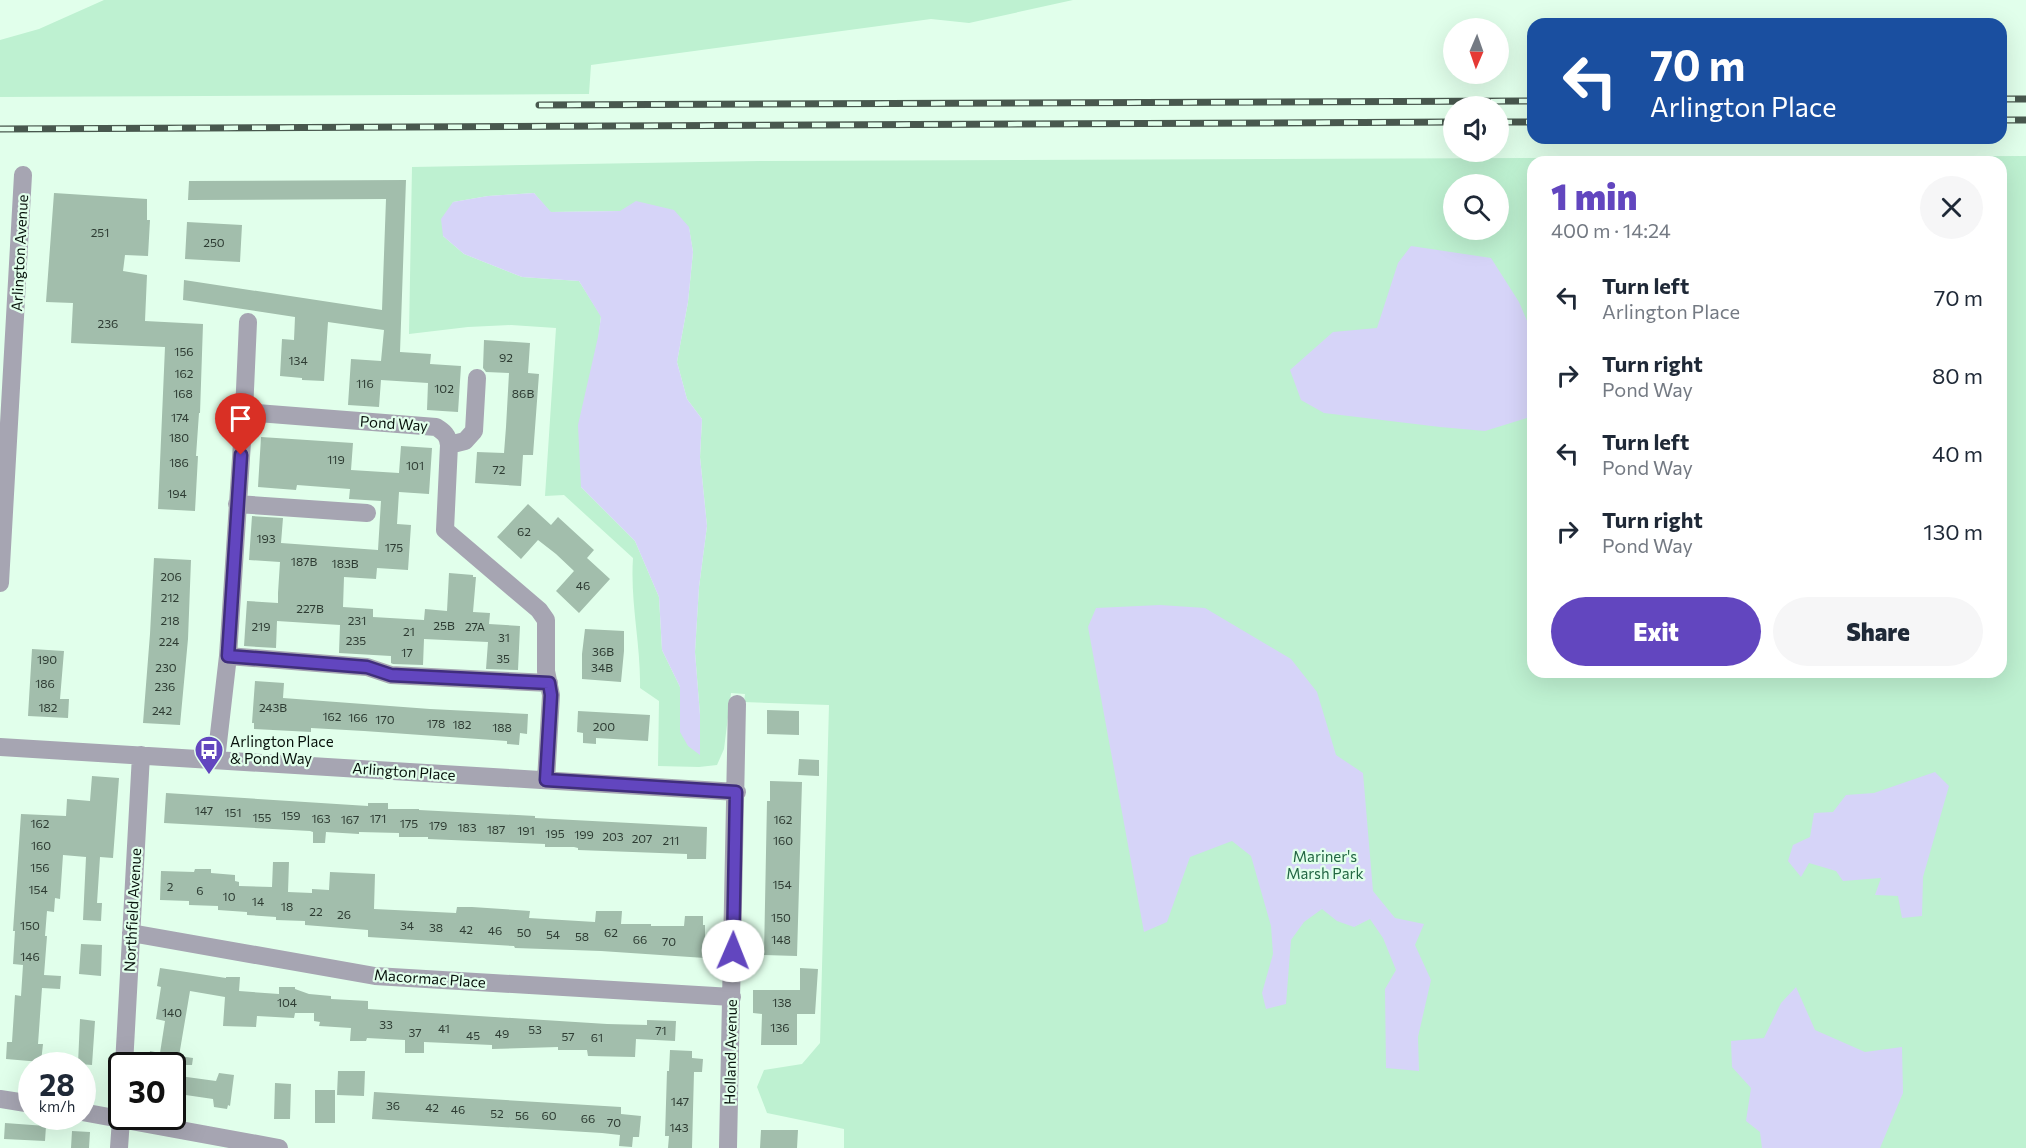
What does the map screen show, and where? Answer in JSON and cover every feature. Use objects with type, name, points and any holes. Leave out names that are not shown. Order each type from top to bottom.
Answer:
[{"type":"street","name":"Arlington Avenue","points":[[0,583],[23,175]]},
{"type":"street","points":[[216,759],[228,656],[248,322]]},
{"type":"street","points":[[477,378],[474,431],[465,441],[449,445],[445,530],[539,610],[546,620],[546,671],[551,695],[546,780]]},
{"type":"street","name":"Pond Way","points":[[244,412],[436,427],[444,431],[449,445]]},
{"type":"street","points":[[237,504],[367,513]]},
{"type":"street","points":[[228,656],[367,667],[391,675],[549,683]]},
{"type":"street","name":"Holland Avenue","points":[[728,1148],[737,704]]},
{"type":"street","name":"Arlington Place","points":[[0,747],[736,792]]},
{"type":"street","name":"Northfield Avenue","points":[[125,1052],[141,755]]},
{"type":"street","name":"Macormac Place","points":[[131,933],[375,975],[732,997]]},
{"type":"street","points":[[0,1099],[18,1102]]},
{"type":"street","points":[[186,1127],[279,1148]]},
{"type":"street","points":[[119,1148],[120,1130]]},
{"type":"green space","points":[[104,0],[1073,0],[969,23],[931,19],[591,65],[589,94],[0,97],[0,40],[39,29]]},
{"type":"green space","name":"Mariner's Marsh Park","points":[[2007,156],[2026,156],[2026,1148],[844,1148],[844,1129],[767,1113],[757,1087],[764,1070],[802,1064],[820,1043],[829,705],[744,702],[745,694],[731,693],[724,749],[717,765],[658,766],[659,701],[640,688],[632,574],[633,558],[564,495],[545,496],[556,328],[511,325],[409,334],[412,167],[760,161],[1443,158],[1443,162],[1509,162],[1509,158],[1527,158],[1527,678],[2007,678]],"holes":[[[534,193],[550,212],[620,211],[689,228],[693,252],[688,302],[677,362],[687,399],[702,419],[700,457],[707,526],[699,587],[695,652],[700,715],[680,732],[680,687],[662,650],[659,597],[635,541],[581,487],[601,316],[579,281],[522,277],[464,254],[443,236],[453,202],[488,196]]]},
{"type":"water","points":[[534,193],[551,212],[620,211],[636,201],[674,210],[689,227],[693,252],[688,302],[677,362],[687,399],[702,419],[700,457],[707,526],[699,587],[695,652],[700,715],[700,755],[688,746],[680,732],[680,687],[662,650],[659,597],[635,541],[581,487],[578,425],[601,317],[579,281],[522,277],[464,254],[443,236],[441,219],[453,202],[488,196]]},
{"type":"water","points":[[1411,246],[1491,258],[1519,302],[1527,321],[1527,418],[1485,431],[1324,413],[1301,400],[1290,370],[1333,332],[1377,328],[1398,263]]},
{"type":"water","points":[[1160,605],[1205,608],[1291,659],[1317,692],[1336,755],[1363,773],[1373,891],[1395,918],[1424,924],[1415,945],[1431,980],[1418,1037],[1419,1071],[1386,1068],[1385,989],[1396,970],[1383,938],[1370,919],[1354,927],[1337,921],[1322,909],[1304,922],[1291,940],[1286,1004],[1266,1009],[1262,993],[1273,954],[1271,926],[1251,856],[1232,841],[1190,857],[1167,922],[1144,932],[1088,627],[1096,608]]},
{"type":"water","points":[[1935,772],[1949,786],[1923,877],[1922,916],[1902,918],[1898,896],[1875,895],[1881,878],[1843,881],[1836,871],[1809,863],[1801,877],[1788,861],[1793,845],[1810,837],[1814,813],[1833,812],[1846,795],[1874,793]]},
{"type":"water","points":[[1796,987],[1815,1030],[1865,1052],[1902,1047],[1903,1093],[1880,1148],[1762,1148],[1760,1132],[1746,1121],[1751,1088],[1732,1067],[1731,1041],[1764,1038],[1781,1003]]},
{"type":"building","points":[[406,180],[400,352],[431,354],[430,364],[461,366],[458,412],[427,410],[428,383],[381,380],[379,407],[348,405],[351,359],[381,361],[384,330],[328,322],[324,381],[302,380],[302,378],[280,376],[282,339],[294,340],[295,317],[183,300],[184,280],[382,310],[386,199],[188,200],[189,181]]},
{"type":"building","points":[[54,193],[147,199],[147,220],[150,220],[148,256],[125,255],[123,271],[147,275],[145,321],[203,324],[195,511],[158,509],[165,347],[71,343],[73,303],[46,302]]},
{"type":"building","points":[[187,222],[242,225],[240,262],[185,259]]},
{"type":"building","points":[[484,340],[530,343],[528,373],[539,374],[533,455],[523,455],[521,486],[475,483],[477,452],[504,453],[506,427],[509,373],[486,372],[483,368]]},
{"type":"building","points":[[261,437],[353,443],[351,470],[399,473],[401,446],[432,448],[429,494],[399,492],[397,524],[411,525],[408,570],[377,568],[376,579],[344,577],[343,607],[373,609],[373,617],[424,620],[425,609],[447,611],[449,573],[473,575],[476,577],[473,612],[490,613],[489,624],[520,626],[518,670],[486,669],[488,642],[424,639],[423,665],[393,664],[391,656],[339,653],[340,625],[277,621],[276,648],[244,646],[247,601],[278,603],[280,562],[249,560],[252,516],[283,518],[281,543],[378,550],[381,501],[349,499],[350,489],[297,485],[296,490],[258,487]]},
{"type":"building","points":[[528,504],[551,525],[558,517],[594,550],[587,558],[610,579],[579,613],[556,591],[574,571],[556,554],[538,540],[521,559],[497,537]]},
{"type":"building","points":[[154,558],[191,560],[188,639],[180,725],[143,723]]},
{"type":"building","points":[[585,629],[624,631],[621,682],[582,679]]},
{"type":"building","points":[[32,649],[64,651],[60,699],[69,699],[68,718],[28,716]]},
{"type":"building","points":[[255,681],[284,683],[283,698],[528,714],[527,734],[520,733],[519,745],[507,744],[507,741],[364,731],[311,728],[311,732],[254,729],[254,723],[252,723]]},
{"type":"building","points":[[767,710],[799,711],[799,735],[767,734]]},
{"type":"building","points":[[578,711],[650,715],[648,741],[596,738],[596,744],[583,743],[583,733],[577,732]]},
{"type":"building","points":[[799,759],[819,760],[819,776],[798,775]]},
{"type":"building","points":[[92,776],[119,778],[113,858],[100,857],[97,903],[102,903],[101,921],[83,920],[86,857],[63,855],[60,899],[55,898],[54,912],[47,911],[44,975],[61,976],[60,989],[42,988],[38,1044],[43,1044],[42,1052],[18,1052],[18,1060],[6,1059],[7,1042],[12,1042],[15,995],[21,996],[23,965],[13,964],[21,814],[66,816],[67,799],[90,801]]},
{"type":"building","points":[[770,781],[802,782],[797,956],[764,955],[767,801],[770,801]]},
{"type":"building","points":[[166,793],[368,806],[368,803],[388,803],[388,809],[707,827],[706,859],[687,859],[687,854],[578,850],[574,847],[545,847],[545,844],[399,837],[399,833],[326,832],[325,843],[313,843],[313,832],[310,831],[164,823]]},
{"type":"building","points":[[273,862],[289,862],[288,892],[312,893],[312,889],[329,890],[330,872],[375,874],[374,909],[456,913],[457,907],[472,907],[530,911],[529,918],[595,922],[596,911],[622,911],[621,924],[651,924],[651,926],[684,926],[685,916],[703,916],[705,958],[515,948],[514,946],[368,937],[368,930],[305,925],[305,921],[276,920],[276,917],[247,915],[247,912],[218,910],[218,906],[189,905],[189,901],[160,900],[161,871],[194,872],[195,869],[211,869],[211,873],[235,875],[235,881],[239,882],[239,886],[272,887]]},
{"type":"building","points":[[81,944],[102,945],[101,976],[79,974]]},
{"type":"building","points":[[160,968],[226,978],[240,977],[239,991],[279,994],[279,987],[295,987],[309,994],[331,996],[331,999],[368,1001],[368,1009],[607,1024],[647,1025],[647,1020],[676,1021],[675,1041],[636,1039],[635,1057],[588,1056],[587,1050],[558,1050],[558,1047],[492,1049],[492,1045],[424,1042],[424,1053],[405,1053],[405,1040],[367,1038],[366,1041],[350,1041],[351,1028],[319,1026],[320,1022],[314,1021],[314,1013],[295,1013],[294,1018],[257,1016],[256,1027],[223,1026],[225,997],[190,991],[180,1052],[160,1052],[165,1021],[156,1019],[161,987],[157,986]]},
{"type":"building","points":[[800,968],[818,969],[815,1014],[797,1014],[797,1045],[761,1045],[762,1014],[753,1013],[753,990],[800,990]]},
{"type":"building","points":[[80,1019],[95,1021],[93,1052],[79,1052]]},
{"type":"building","points":[[670,1050],[692,1051],[692,1058],[703,1059],[702,1072],[694,1072],[692,1148],[668,1148],[669,1136],[665,1136]]},
{"type":"building","points":[[186,1057],[193,1058],[192,1065],[186,1065]]},
{"type":"building","points":[[338,1071],[365,1071],[364,1096],[337,1095]]},
{"type":"building","points":[[219,1073],[234,1075],[230,1106],[228,1105],[227,1109],[214,1107],[213,1099],[186,1095],[186,1077],[216,1081]]},
{"type":"building","points":[[275,1083],[291,1084],[290,1119],[274,1119]]},
{"type":"building","points":[[315,1090],[335,1090],[335,1123],[315,1123]]},
{"type":"building","points":[[374,1092],[621,1107],[621,1114],[641,1116],[639,1137],[633,1137],[632,1147],[619,1146],[620,1135],[602,1133],[372,1119]]},
{"type":"building","points":[[5,1123],[18,1124],[18,1130],[46,1130],[45,1141],[4,1139]]},
{"type":"building","points":[[761,1130],[798,1130],[797,1148],[760,1148]]},
{"type":"building","points":[[72,1131],[90,1132],[89,1148],[71,1148]]},
{"type":"railway","points":[[2007,99],[2026,99]]},
{"type":"railway","points":[[539,105],[1527,101]]},
{"type":"railway","points":[[2007,120],[2026,120]]},
{"type":"railway","points":[[0,129],[1443,122]]},
{"type":"railway","points":[[1509,122],[1527,122]]},
{"type":"place","name":"Arlington Place & Pond Way","points":[[209,776]]},
{"type":"route","points":[[241,455],[228,656],[367,667],[391,675],[549,683],[551,695],[546,780],[736,792],[733,951]]}]
